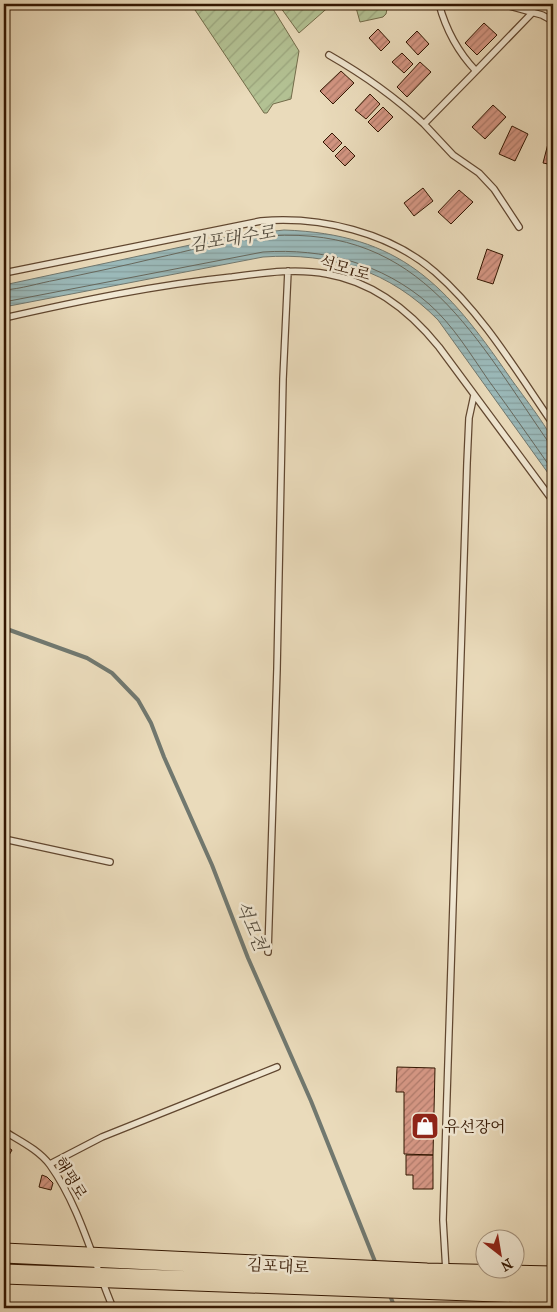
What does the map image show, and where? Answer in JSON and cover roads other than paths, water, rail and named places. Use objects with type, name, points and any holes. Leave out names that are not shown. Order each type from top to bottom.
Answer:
[{"type":"main road","name":"김포대로","points":[[4,1253],[342,1269],[426,1281],[553,1294]]},
{"type":"main road","points":[[4,1265],[22,1265],[25,1254]]},
{"type":"main road","name":"김포대로","points":[[4,1274],[353,1288],[426,1281],[446,1273],[553,1276]]},
{"type":"lane","points":[[439,4],[452,40],[459,52],[476,71]]},
{"type":"lane","points":[[502,4],[533,12],[553,21]]},
{"type":"lane","points":[[424,124],[533,12]]},
{"type":"lane","points":[[329,55],[401,102],[453,155],[479,173],[494,189],[519,227]]},
{"type":"lane","points":[[4,273],[261,221],[298,220],[334,225],[386,243],[419,260],[434,272],[481,321],[553,424]]},
{"type":"lane","points":[[268,952],[277,669],[283,379],[288,271]]},
{"type":"lane","name":"석모1로","points":[[4,318],[127,291],[187,282],[288,271],[327,274],[362,284],[398,306],[429,335],[553,501]]},
{"type":"lane","points":[[446,1273],[444,1210],[467,463],[469,418],[474,395]]},
{"type":"lane","points":[[4,838],[110,862]]},
{"type":"lane","points":[[50,1164],[102,1137],[277,1068]]},
{"type":"lane","name":"해평로","points":[[4,1132],[38,1152],[50,1164],[79,1220],[99,1277],[113,1308]]},
{"type":"water","name":"김포대수로","points":[[284,230],[325,234],[360,242],[390,254],[417,270],[441,291],[464,315],[486,344],[551,436],[554,456],[553,480],[438,320],[400,289],[358,268],[312,258],[288,256],[263,257],[4,307],[4,285],[232,236]]},
{"type":"waterway","name":"석모천","points":[[4,628],[87,658],[112,673],[138,700],[151,723],[212,865],[248,958],[311,1101],[376,1264]]},
{"type":"waterway","name":"석모천","points":[[389,1293],[395,1308]]},
{"type":"place","name":"유선장어","points":[[425,1126]]}]
